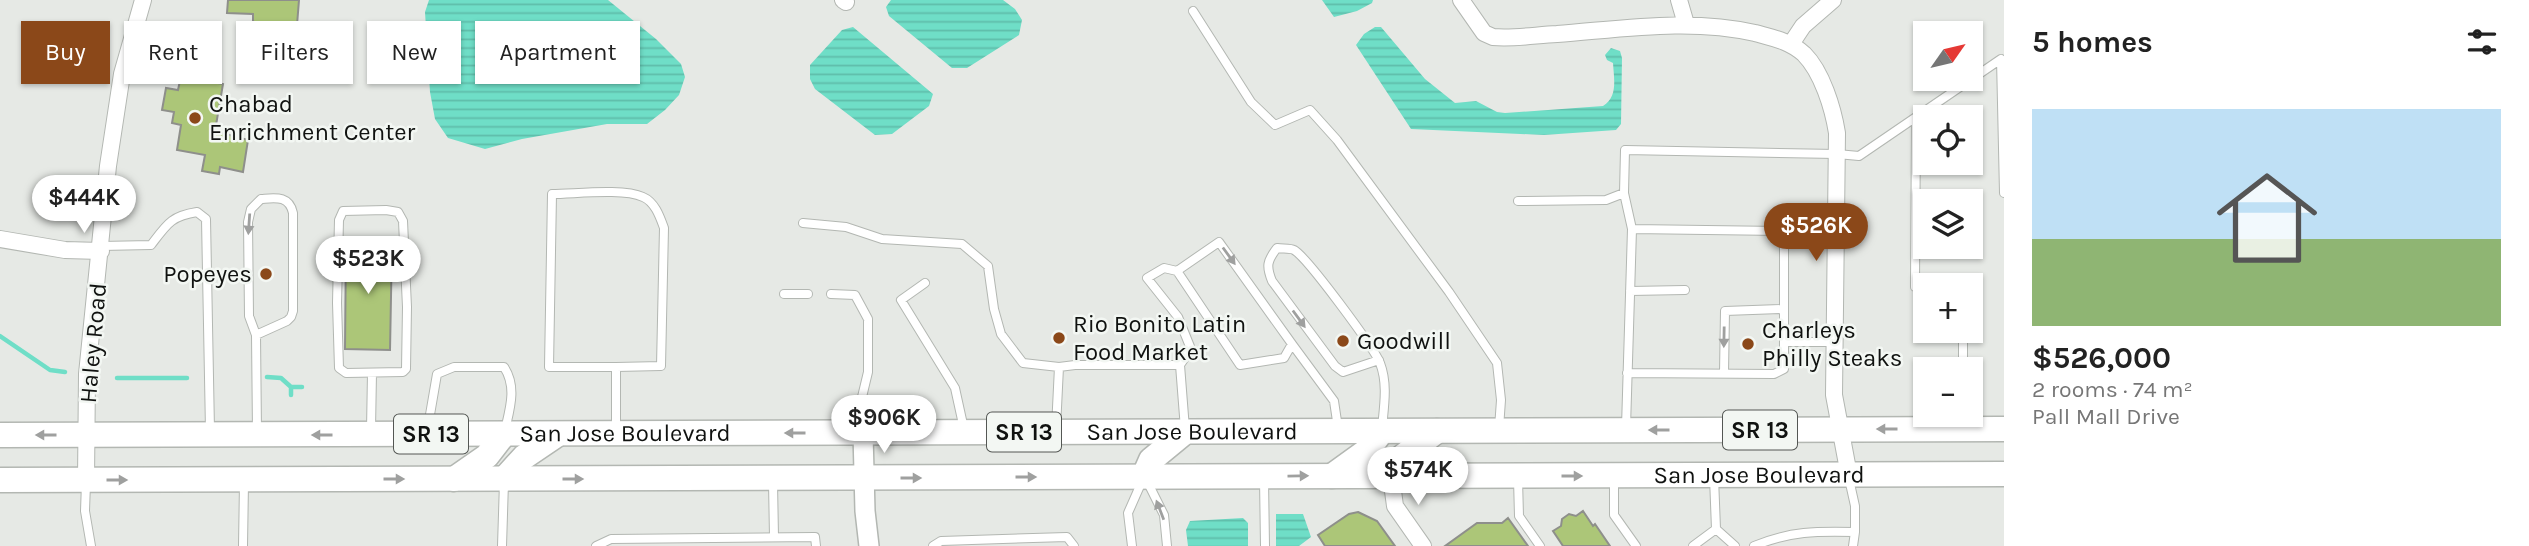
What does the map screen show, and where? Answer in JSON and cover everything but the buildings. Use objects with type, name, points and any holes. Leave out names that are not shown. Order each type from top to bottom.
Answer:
[{"type":"main road","name":"San Jose Boulevard","points":[[0,435],[1841,430],[1957,426],[2004,429]]},
{"type":"main road","points":[[1332,476],[1368,450],[1382,431]]},
{"type":"main road","points":[[1391,476],[1398,460],[1437,431]]},
{"type":"main road","points":[[1144,476],[1151,460],[1185,432]]},
{"type":"main road","points":[[504,479],[524,457],[558,433]]},
{"type":"main road","points":[[454,479],[487,456],[504,434]]},
{"type":"main road","name":"San Jose Boulevard","points":[[0,480],[2004,474]]},
{"type":"street","name":"Haley Road","points":[[86,480],[87,374],[108,166],[122,74],[143,0]]},
{"type":"street","points":[[1461,0],[1484,33],[1493,37],[1686,24],[1741,30],[1791,44],[1806,56],[1834,113],[1837,133],[1834,395],[1849,475]]},
{"type":"street","points":[[1679,0],[1686,24]]},
{"type":"street","points":[[1791,44],[1803,26],[1833,0]]},
{"type":"street","points":[[0,239],[65,250],[101,248]]},
{"type":"street","points":[[863,433],[869,546]]},
{"type":"street","points":[[1391,476],[1395,506],[1423,546]]},
{"type":"lane","points":[[1193,11],[1251,102],[1275,125],[1310,110],[1336,140],[1441,281],[1497,363],[1501,400],[1499,431]]},
{"type":"lane","points":[[1934,105],[2001,59],[2004,193]]},
{"type":"lane","points":[[1625,430],[1632,229],[1624,193],[1625,150],[1837,153],[1859,156],[1913,119]]},
{"type":"lane","points":[[1915,273],[1916,175]]},
{"type":"lane","points":[[625,193],[644,197],[658,211],[664,228],[661,366],[616,367],[549,367],[552,194],[625,193]]},
{"type":"lane","points":[[1518,201],[1606,201],[1624,193]]},
{"type":"lane","points":[[256,335],[287,321],[293,311],[293,213],[291,206],[280,198],[261,199],[248,215],[249,316],[256,335],[257,435]]},
{"type":"lane","points":[[343,211],[398,212],[403,221],[407,365],[403,372],[372,373],[346,373],[339,368],[339,220],[343,211]]},
{"type":"lane","points":[[101,248],[151,245],[178,215],[197,212],[206,219],[210,435]]},
{"type":"lane","points":[[803,223],[846,228],[882,239],[962,244],[988,266],[1001,334],[1023,363],[1059,367],[1180,365]]},
{"type":"lane","points":[[1632,229],[1784,232],[1835,230]]},
{"type":"lane","points":[[1627,373],[1774,374],[1784,369],[1784,232]]},
{"type":"lane","points":[[1177,271],[1219,242],[1334,401],[1339,431]]},
{"type":"lane","points":[[1379,360],[1343,372],[1335,366],[1272,281],[1267,260],[1277,248],[1293,250],[1357,325],[1379,360],[1386,383],[1382,431]]},
{"type":"lane","points":[[1185,432],[1180,365],[1191,349],[1178,317],[1147,278],[1164,268],[1177,271],[1240,365],[1284,358],[1292,344]]},
{"type":"lane","points":[[925,283],[901,300],[955,388],[965,432]]},
{"type":"lane","points":[[1630,291],[1685,290]]},
{"type":"lane","points":[[784,294],[808,294]]},
{"type":"lane","points":[[831,294],[855,295],[868,319],[868,372],[862,397],[863,433]]},
{"type":"lane","points":[[1724,373],[1725,311],[1783,309]]},
{"type":"lane","points":[[1784,342],[1833,342]]},
{"type":"lane","points":[[427,435],[437,374],[454,367],[504,367],[512,379],[511,403],[504,434]]},
{"type":"lane","points":[[616,367],[617,433]]},
{"type":"lane","points":[[1055,432],[1059,367]]},
{"type":"lane","points":[[371,435],[372,373]]},
{"type":"lane","points":[[1714,475],[1716,529],[1735,546]]},
{"type":"lane","points":[[1849,475],[1856,532],[1853,546]]},
{"type":"lane","points":[[1132,546],[1128,513],[1144,476]]},
{"type":"lane","points":[[1144,476],[1164,515],[1167,546]]},
{"type":"lane","points":[[1518,476],[1518,516],[1540,546]]},
{"type":"lane","points":[[1614,476],[1614,515],[1636,546]]},
{"type":"lane","points":[[1264,477],[1265,546]]},
{"type":"lane","points":[[502,546],[504,479]]},
{"type":"lane","points":[[773,479],[774,537]]},
{"type":"lane","points":[[86,480],[85,511],[91,546]]},
{"type":"lane","points":[[243,546],[244,480]]},
{"type":"lane","points":[[1693,546],[1716,529]]},
{"type":"lane","points":[[1754,546],[1774,537],[1806,531],[1856,532]]},
{"type":"lane","points":[[596,546],[611,539],[702,542],[815,537],[816,546]]},
{"type":"lane","points":[[933,546],[942,541],[1067,537],[1074,546]]},
{"type":"shaded area","points":[[429,0],[608,0],[634,21],[475,21],[475,84],[640,84],[640,26],[681,64],[685,77],[679,95],[647,124],[607,124],[522,139],[485,149],[448,138],[435,119],[430,84],[461,84],[461,21],[426,21]]},
{"type":"shaded area","points":[[891,0],[1003,0],[1015,9],[1022,20],[1019,35],[967,68],[952,68],[889,16],[886,7]]},
{"type":"shaded area","points":[[1322,0],[1373,0],[1357,11],[1334,17]]},
{"type":"shaded area","points":[[853,27],[933,94],[929,106],[892,134],[875,135],[815,89],[810,79],[810,65],[842,30]]},
{"type":"shaded area","points":[[1375,27],[1381,27],[1425,79],[1455,103],[1476,101],[1497,112],[1505,113],[1603,106],[1611,98],[1614,81],[1613,63],[1607,60],[1605,55],[1611,48],[1620,51],[1621,124],[1616,130],[1544,135],[1411,129],[1356,45],[1364,34]]},
{"type":"shaded area","points":[[1276,514],[1303,514],[1311,537],[1299,546],[1276,546]]},
{"type":"shaded area","points":[[1243,518],[1248,523],[1248,546],[1188,546],[1186,530],[1190,521]]},
{"type":"waterway","points":[[0,336],[50,370],[65,372]]},
{"type":"waterway","points":[[267,377],[281,378],[291,387],[302,387]]},
{"type":"waterway","points":[[117,378],[187,378]]},
{"type":"waterway","points":[[291,387],[291,395]]},
{"type":"place","name":"Chabad Enrichment Center","points":[[195,118]]},
{"type":"place","name":"Popeyes","points":[[266,274]]},
{"type":"place","name":"Rio Bonito Latin Food Market","points":[[1059,338]]},
{"type":"place","name":"Goodwill","points":[[1343,341]]},
{"type":"place","name":"Charleys Philly Steaks","points":[[1748,344]]}]
